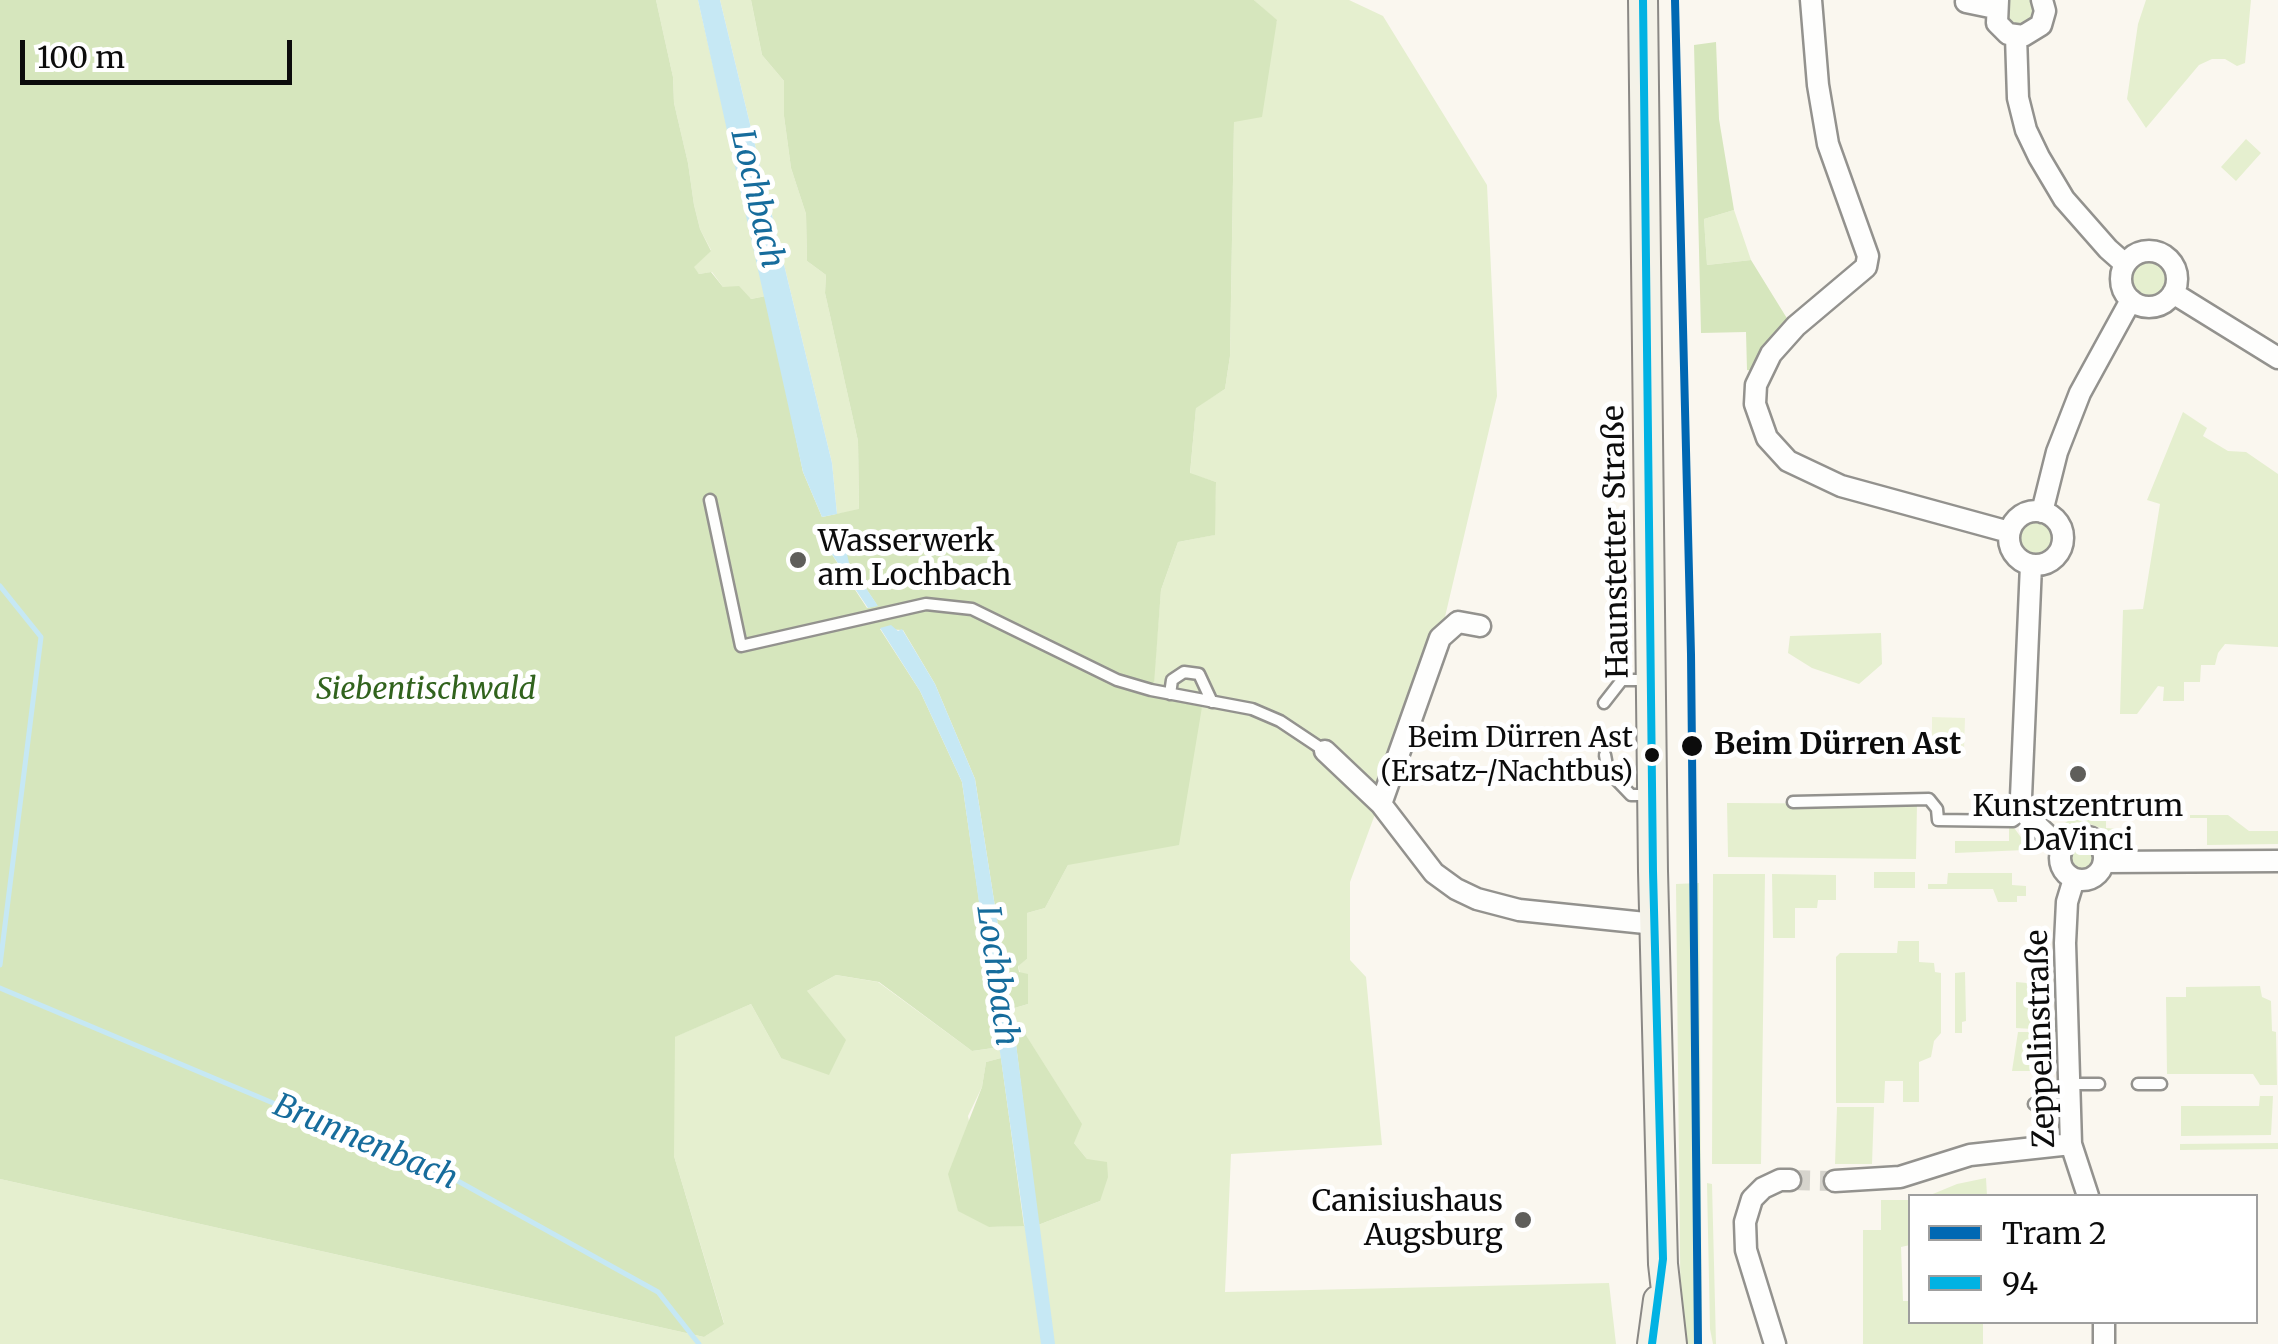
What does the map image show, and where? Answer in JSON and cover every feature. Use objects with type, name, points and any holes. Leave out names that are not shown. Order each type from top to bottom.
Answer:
[{"type":"main road","name":"Haunstetter Straße","points":[[1643,0],[1652,795],[1663,1264],[1672,1344]]},
{"type":"main road","name":"Haunstetter Straße","points":[[1652,1344],[1663,1264]]},
{"type":"street","points":[[1811,0],[1818,86],[1828,144],[1868,256],[1866,267],[1796,326],[1771,354],[1756,386],[1755,404],[1767,438],[1788,461],[1842,486],[2009,532]]},
{"type":"street","points":[[1966,2],[1996,4],[1997,23],[2016,36],[2030,34],[2041,24],[2045,11],[2042,0]]},
{"type":"street","points":[[2016,36],[2018,98],[2026,130],[2039,157],[2064,199],[2126,264]]},
{"type":"street","points":[[2140,252],[2164,255],[2177,276],[2173,293],[2149,306],[2131,300],[2122,286],[2126,264],[2140,252]]},
{"type":"street","points":[[2173,293],[2278,358]]},
{"type":"street","points":[[2042,512],[2058,452],[2080,393],[2131,300]]},
{"type":"street","points":[[2042,512],[2062,530],[2061,548],[2049,562],[2031,565],[2011,550],[2009,532],[2012,524],[2025,514],[2042,512]]},
{"type":"street","points":[[2031,565],[2021,797],[2026,812],[2062,849],[2062,866],[2074,879],[2093,878],[2104,862],[2103,850],[2089,837],[2076,836],[2062,849]]},
{"type":"street","points":[[1381,804],[1440,638],[1458,622],[1480,626]]},
{"type":"street","points":[[1325,750],[1381,804],[1434,873],[1476,899],[1533,912],[1655,924]]},
{"type":"street","points":[[2104,862],[2278,861]]},
{"type":"street","name":"Zeppelinstraße","points":[[2074,879],[2067,902],[2065,943],[2071,1144],[2087,1194]]},
{"type":"street","points":[[1835,1181],[1900,1177],[1970,1155],[2071,1144]]},
{"type":"street","points":[[1775,1344],[1746,1250],[1745,1222],[1752,1199],[1763,1188],[1790,1180]]},
{"type":"lane","points":[[710,500],[741,646],[926,604],[972,609],[1117,680],[1252,709],[1325,750]]},
{"type":"lane","points":[[1170,694],[1172,680],[1184,672],[1200,674],[1212,702]]},
{"type":"lane","points":[[1604,704],[1622,680],[1651,680]]},
{"type":"lane","points":[[1605,754],[1608,771],[1630,795],[1652,795]]},
{"type":"lane","points":[[1792,802],[1929,800],[1937,808],[1938,820],[2013,820],[2026,812]]},
{"type":"lane","points":[[2034,1104],[2099,1084]]},
{"type":"lane","points":[[2138,1084],[2161,1084]]},
{"type":"green space","name":"Siebentischwald","points":[[0,0],[656,0],[694,205],[711,251],[694,267],[699,274],[711,272],[723,287],[739,286],[751,299],[766,296],[803,472],[822,517],[859,509],[858,441],[825,293],[826,275],[807,261],[806,214],[791,168],[784,81],[762,55],[751,0],[1254,0],[1277,20],[1262,117],[1234,122],[1230,356],[1225,389],[1196,408],[1190,473],[1216,482],[1215,535],[1178,542],[1161,590],[1153,697],[1202,707],[1179,845],[1068,865],[1045,908],[1027,913],[1027,959],[1018,966],[1019,972],[1028,974],[1028,1004],[1011,1009],[975,779],[935,684],[903,630],[880,629],[920,691],[962,782],[1000,1047],[972,1051],[879,982],[836,975],[807,991],[846,1040],[829,1075],[781,1058],[751,1004],[675,1037],[674,1156],[724,1324],[704,1337],[0,1179]],"holes":[[[827,547],[849,563],[877,605],[867,608]]]},
{"type":"green space","points":[[656,0],[698,0],[766,296],[751,299],[723,287],[712,272],[699,274],[693,267],[711,250],[694,205]]},
{"type":"green space","points":[[720,0],[751,0],[762,55],[784,81],[791,168],[806,214],[807,261],[826,275],[825,293],[858,441],[859,510],[837,514],[832,463]]},
{"type":"green space","points":[[1254,0],[1349,0],[1383,16],[1487,185],[1497,396],[1440,638],[1350,882],[1350,960],[1366,977],[1382,1145],[1231,1154],[1225,1292],[1609,1283],[1616,1344],[0,1344],[0,1179],[704,1337],[724,1323],[674,1156],[674,1037],[751,1004],[781,1058],[807,991],[836,975],[878,982],[972,1051],[1000,1047],[1001,1058],[986,1062],[982,1087],[968,1116],[989,1227],[1038,1225],[1100,1201],[1087,1159],[1074,1143],[1022,1030],[1014,1028],[1011,1009],[1028,1004],[1018,965],[1027,959],[1027,913],[1045,908],[1068,865],[1202,708],[1152,698],[1161,590],[1178,542],[1214,535],[1216,482],[1190,474],[1196,407],[1225,389],[1230,356],[1234,122],[1277,21]]},
{"type":"green space","points":[[2007,0],[2032,0],[2035,17],[2023,28],[2008,23],[2004,4]]},
{"type":"green space","points":[[2146,0],[2251,0],[2245,63],[2237,66],[2225,59],[2212,59],[2199,65],[2146,128],[2127,99],[2138,24]]},
{"type":"green space","points":[[1716,42],[1719,119],[1734,210],[1704,219],[1707,265],[1751,260],[1788,320],[1753,371],[1747,370],[1746,332],[1701,333],[1694,45]]},
{"type":"green space","points":[[2246,139],[2261,153],[2236,181],[2221,167]]},
{"type":"green space","points":[[1734,210],[1751,260],[1707,265],[1704,219]]},
{"type":"green space","points":[[2149,261],[2162,266],[2167,279],[2162,292],[2149,297],[2136,292],[2131,279],[2136,266]]},
{"type":"green space","points":[[2183,412],[2207,428],[2203,436],[2228,451],[2246,452],[2278,474],[2278,647],[2225,644],[2215,665],[2201,665],[2200,682],[2184,682],[2184,701],[2163,701],[2164,687],[2158,686],[2137,714],[2120,714],[2123,610],[2143,609],[2160,504],[2147,500]]},
{"type":"green space","points":[[2036,519],[2049,525],[2055,538],[2049,551],[2036,557],[2023,551],[2017,538],[2023,525]]},
{"type":"green space","points":[[1881,633],[1882,664],[1859,684],[1812,668],[1788,653],[1790,636]]},
{"type":"green space","points":[[1932,717],[1965,718],[1964,751],[1932,751]]},
{"type":"green space","points":[[1727,803],[1917,804],[1916,859],[1728,857]]},
{"type":"green space","points":[[2077,815],[2119,816],[2120,820],[2106,820],[2106,828],[2120,829],[2120,844],[2090,824],[2077,822],[2056,829]]},
{"type":"green space","points":[[2190,815],[2228,815],[2249,831],[2278,831],[2278,844],[2207,845],[2207,818]]},
{"type":"green space","points":[[2009,821],[2023,840],[2025,850],[1955,853],[1955,841],[2009,841]]},
{"type":"green space","points":[[2082,846],[2094,858],[2082,870],[2070,858]]},
{"type":"green space","points":[[1874,872],[1915,872],[1915,888],[1874,888]]},
{"type":"green space","points":[[1948,873],[2012,873],[2012,885],[2026,886],[2026,896],[2017,896],[2017,902],[1998,902],[1993,889],[1928,889],[1928,884],[1947,884]]},
{"type":"green space","points":[[1713,874],[1765,874],[1761,1164],[1712,1164]]},
{"type":"green space","points":[[1772,874],[1836,875],[1836,900],[1818,900],[1817,908],[1795,908],[1795,938],[1773,938]]},
{"type":"green space","points":[[1699,883],[1702,1344],[1681,1344],[1676,884]]},
{"type":"green space","points":[[1898,941],[1919,941],[1919,962],[1934,963],[1935,972],[1941,973],[1941,1033],[1934,1041],[1931,1057],[1919,1062],[1919,1102],[1903,1102],[1903,1081],[1885,1081],[1884,1103],[1836,1103],[1836,957],[1840,953],[1897,953]]},
{"type":"green space","points":[[1965,972],[1966,1021],[1962,1022],[1962,1033],[1955,1033],[1955,973]]},
{"type":"green space","points":[[2016,982],[2027,983],[2033,1029],[2016,1028]]},
{"type":"green space","points":[[2260,986],[2262,997],[2271,1001],[2277,1085],[2260,1085],[2253,1074],[2167,1074],[2166,997],[2186,997],[2186,987]]},
{"type":"green space","points":[[1014,1028],[1022,1029],[1082,1124],[1074,1143],[1087,1159],[1107,1162],[1108,1177],[1100,1201],[1038,1225]]},
{"type":"green space","points":[[2018,1032],[2032,1032],[2036,1071],[2012,1071]]},
{"type":"green space","points":[[1001,1058],[1024,1226],[989,1227],[958,1211],[948,1174],[982,1087],[986,1062]]},
{"type":"green space","points":[[2260,1096],[2273,1096],[2271,1135],[2181,1136],[2181,1106],[2259,1106]]},
{"type":"green space","points":[[1837,1107],[1874,1107],[1872,1164],[1835,1164]]},
{"type":"green space","points":[[2278,1143],[2278,1149],[2180,1150],[2180,1144]]},
{"type":"green space","points":[[1986,1178],[1987,1194],[1933,1194]]},
{"type":"green space","points":[[1707,1183],[1712,1184],[1716,1344],[1710,1329]]},
{"type":"green space","points":[[1881,1200],[1908,1200],[1908,1245],[1901,1247],[1908,1324],[1983,1324],[1983,1344],[1863,1344],[1863,1230],[1881,1230]]},
{"type":"water","name":"Lochbach","points":[[698,0],[720,0],[832,463],[837,514],[822,517],[803,472]]},
{"type":"water","points":[[842,532],[849,563],[878,606],[868,608],[827,547],[825,535]]},
{"type":"water","name":"Lochbach","points":[[891,625],[898,631],[902,629],[935,684],[975,779],[1014,1028],[1055,1344],[1041,1344],[962,782],[920,691],[880,628]]},
{"type":"waterway","name":"Brunnenbach","points":[[0,586],[41,637],[0,965]]},
{"type":"waterway","name":"Brunnenbach","points":[[0,988],[456,1180],[658,1292],[699,1344]]},
{"type":"tunnel","points":[[1790,1180],[1835,1181]]},
{"type":"tram line","name":"2","points":[[1675,0],[1691,654],[1698,1344]]},
{"type":"transit line","name":"94","points":[[1643,0],[1653,871],[1663,1259],[1652,1344]]},
{"type":"place","name":"Wasserwerk am Lochbach","points":[[798,560]]},
{"type":"place","name":"Beim Dürren Ast","points":[[1692,746]]},
{"type":"place","name":"Beim Dürren Ast (Ersatz-/Nachtbus)","points":[[1652,755]]},
{"type":"place","name":"Kunstzentrum DaVinci","points":[[2078,774]]},
{"type":"place","name":"Canisiushaus Augsburg","points":[[1523,1220]]}]
